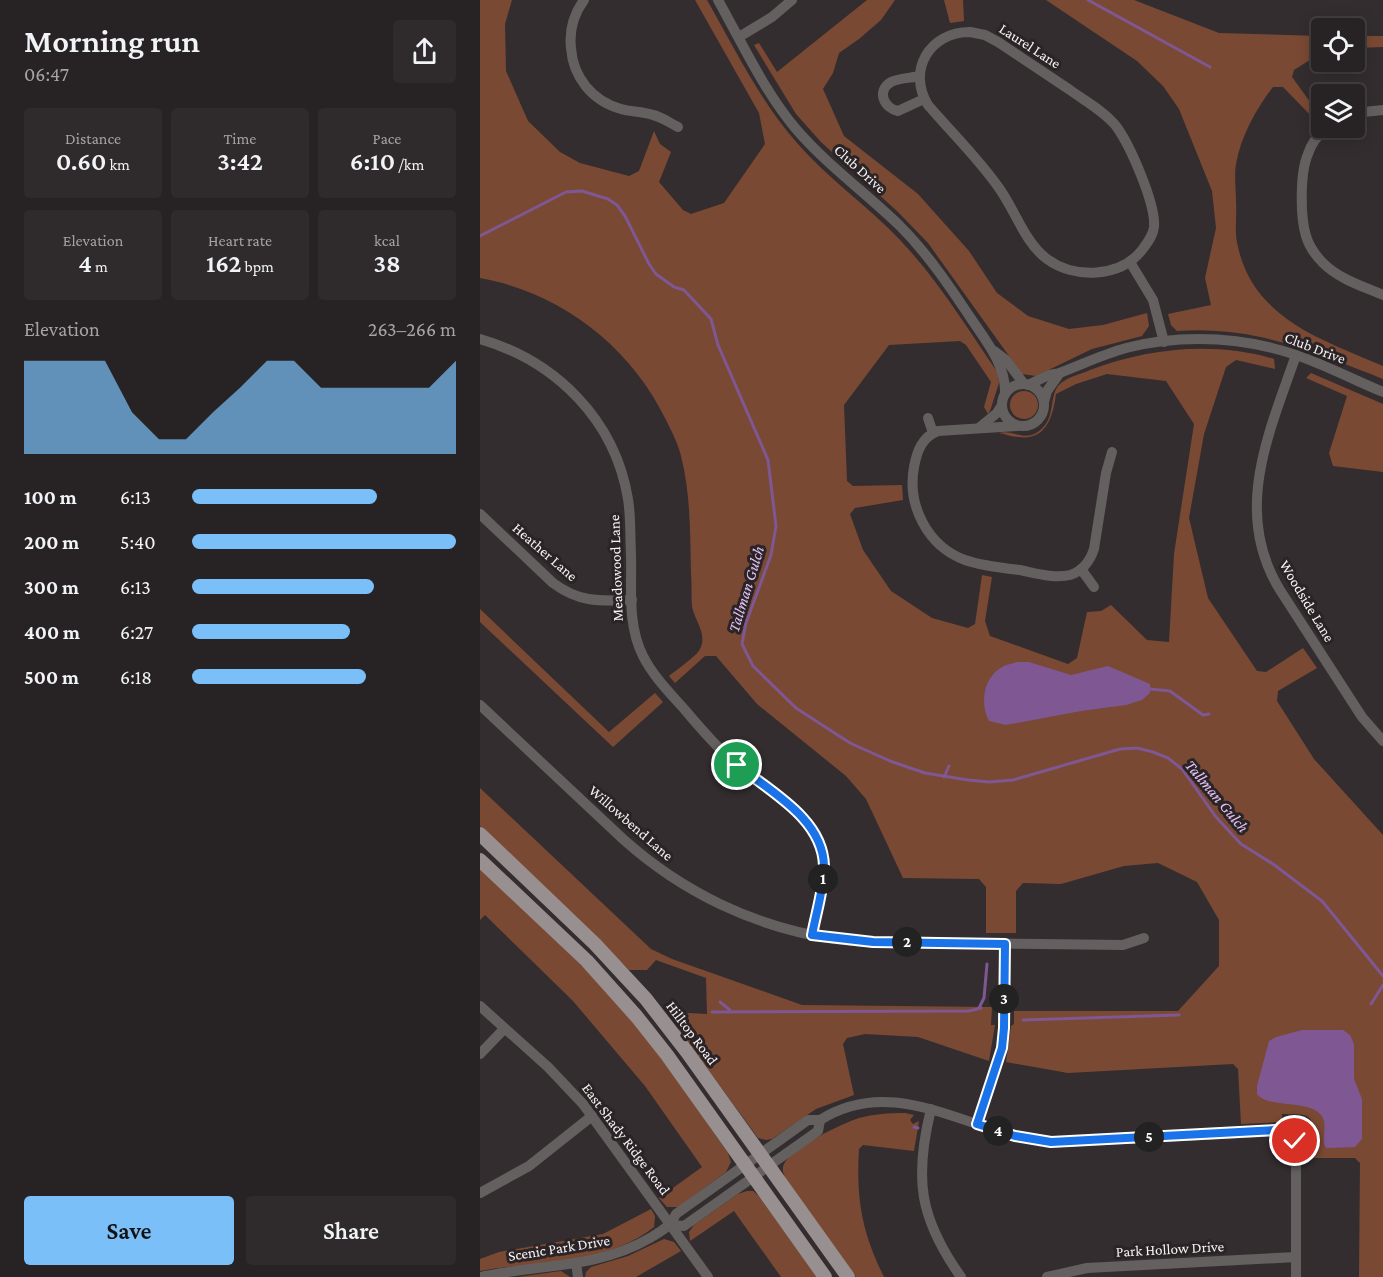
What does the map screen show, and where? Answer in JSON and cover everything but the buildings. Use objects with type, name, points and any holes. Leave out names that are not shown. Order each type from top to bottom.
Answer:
[{"type":"main road","name":"Hilltop Road","points":[[480,834],[595,944],[640,991],[681,1043],[848,1277]]},
{"type":"main road","points":[[480,860],[581,956],[619,996],[667,1055],[825,1277]]},
{"type":"street","points":[[584,0],[574,19],[570,42],[574,68],[584,85],[609,105],[654,115],[678,127]]},
{"type":"street","name":"Club Drive","points":[[718,0],[767,87],[794,127],[890,216],[941,274],[994,351],[1006,383],[1005,393]]},
{"type":"street","points":[[739,37],[772,17],[792,0]]},
{"type":"street","name":"Laurel Lane","points":[[920,76],[925,56],[939,39],[956,33],[979,33],[998,42],[1104,114],[1123,137],[1153,208],[1152,234],[1146,246],[1130,262]]},
{"type":"street","points":[[924,99],[898,111],[890,108],[883,99],[884,90],[892,82],[920,76],[924,99],[989,174],[1035,247],[1046,259],[1065,268],[1091,273],[1112,269],[1130,262],[1153,300],[1164,342]]},
{"type":"street","points":[[1365,112],[1383,110]]},
{"type":"street","points":[[1317,138],[1305,162],[1304,222],[1306,235],[1313,252],[1327,267],[1346,279],[1383,295]]},
{"type":"street","name":"Meadowood Lane","points":[[480,339],[515,352],[552,373],[579,398],[604,433],[617,461],[628,499],[634,631],[640,649],[651,670],[663,685],[723,752],[801,816],[819,838],[824,871],[812,935]]},
{"type":"street","name":"Club Drive","points":[[994,351],[1002,356],[1026,384],[1051,374],[1059,374],[1114,352],[1146,344],[1192,340],[1239,342],[1296,355],[1383,392]]},
{"type":"street","name":"Woodside Lane","points":[[1296,355],[1259,470],[1256,509],[1262,549],[1271,574],[1280,590],[1362,717],[1383,741]]},
{"type":"street","points":[[1059,374],[1047,391],[1044,411],[1039,420],[1026,426],[1003,425],[987,429],[980,427],[946,430],[933,433],[924,440],[913,471],[912,488],[915,507],[930,534],[957,557],[976,563],[1063,576],[1081,570],[1090,560],[1094,549],[1106,473],[1112,452]]},
{"type":"street","points":[[980,427],[997,413],[1005,393],[1014,386],[1026,384],[1038,391],[1044,402]]},
{"type":"street","points":[[1002,405],[1005,416],[1017,426]]},
{"type":"street","points":[[928,418],[933,433]]},
{"type":"street","name":"Heather Lane","points":[[480,513],[564,591],[588,600],[632,600]]},
{"type":"street","points":[[1081,570],[1094,587]]},
{"type":"street","name":"Willowbend Lane","points":[[480,705],[623,839],[662,870],[697,893],[736,912],[782,928],[812,935],[873,942],[1123,945],[1144,938]]},
{"type":"street","points":[[977,1124],[1002,1048],[1005,944]]},
{"type":"street","name":"East Shady Ridge Road","points":[[480,1006],[562,1082],[592,1116],[708,1277]]},
{"type":"street","points":[[480,1054],[504,1029]]},
{"type":"street","points":[[820,1120],[849,1107],[876,1102],[902,1102],[1015,1136],[1051,1142],[1275,1130],[1295,1131],[1296,1277]]},
{"type":"street","points":[[931,1109],[923,1150],[923,1194],[936,1237],[961,1277]]},
{"type":"street","points":[[480,1193],[529,1166],[592,1116]]},
{"type":"street","name":"Scenic Park Drive","points":[[480,1277],[576,1263],[620,1253],[671,1225],[684,1226],[818,1131],[820,1120],[808,1120],[676,1214],[671,1225]]},
{"type":"street","name":"Park Hollow Drive","points":[[1047,1277],[1087,1268],[1296,1257]]},
{"type":"street","points":[[576,1263],[578,1277]]},
{"type":"shaded area","points":[[480,0],[512,0],[505,24],[506,71],[528,121],[560,152],[580,163],[629,176],[639,171],[654,131],[660,144],[671,152],[659,182],[683,210],[691,214],[724,203],[765,144],[759,113],[695,0],[707,0],[749,74],[784,127],[822,169],[900,240],[940,288],[998,373],[999,383],[988,414],[984,407],[991,382],[966,345],[960,341],[889,345],[844,405],[847,481],[853,486],[902,485],[903,500],[855,508],[850,514],[863,550],[891,591],[932,618],[968,628],[975,624],[982,575],[992,577],[985,621],[990,636],[1068,664],[1077,658],[1087,612],[1101,611],[1111,605],[1147,640],[1169,642],[1174,554],[1194,424],[1166,381],[1107,374],[1076,384],[1056,394],[1050,419],[1042,431],[1035,435],[1016,437],[999,433],[1033,435],[1048,420],[1055,392],[1061,383],[1112,362],[1181,349],[1228,350],[1274,359],[1275,369],[1236,360],[1226,367],[1204,434],[1189,518],[1208,598],[1257,671],[1266,672],[1303,648],[1317,668],[1278,691],[1277,701],[1314,759],[1383,835],[1383,1277],[1359,1277],[1360,1163],[1355,1158],[1304,1158],[1305,1143],[1310,1142],[1312,1131],[1310,1119],[1306,1116],[1282,1114],[1282,1122],[1241,1124],[1238,1069],[1233,1064],[1068,1073],[1006,1062],[1011,1026],[1014,1024],[1014,1011],[1178,1011],[1219,966],[1219,920],[1197,882],[1158,863],[1124,866],[1061,884],[1023,883],[1016,891],[1016,933],[986,933],[986,887],[979,879],[903,878],[866,799],[846,776],[757,704],[716,656],[705,656],[675,683],[669,676],[698,652],[702,643],[702,632],[692,606],[687,485],[680,451],[672,432],[650,392],[633,368],[589,326],[564,309],[538,296],[509,285],[480,278]]},
{"type":"shaded area","points":[[867,0],[895,0],[881,20],[839,53],[833,73],[823,89],[844,136],[918,194],[969,251],[997,293],[1028,316],[1069,329],[1103,325],[1147,313],[1149,326],[1142,336],[1092,349],[1036,376],[1022,374],[928,243],[898,212],[821,142],[796,114],[754,45],[759,43],[777,72]]},
{"type":"shaded area","points":[[944,0],[963,0],[964,21],[950,23]]},
{"type":"shaded area","points":[[1046,0],[1134,0],[1219,33],[1311,36],[1311,59],[1294,70],[1292,77],[1311,103],[1311,116],[1283,87],[1273,87],[1245,133],[1235,169],[1238,247],[1246,272],[1259,292],[1275,309],[1294,324],[1315,336],[1383,366],[1383,379],[1283,343],[1233,332],[1177,331],[1171,325],[1168,314],[1211,305],[1205,278],[1216,228],[1212,191],[1179,109],[1163,86],[1137,61]]},
{"type":"shaded area","points":[[1365,36],[1383,36],[1383,47],[1365,48]]},
{"type":"shaded area","points":[[1311,373],[1383,404],[1383,472],[1333,466],[1329,453],[1347,396],[1306,378]]},
{"type":"shaded area","points":[[1024,391],[1034,395],[1038,405],[1034,415],[1024,419],[1014,415],[1010,405],[1014,395]]},
{"type":"shaded area","points":[[480,609],[609,732],[655,693],[663,702],[613,747],[480,622]]},
{"type":"shaded area","points":[[1017,662],[1029,662],[1071,675],[1108,666],[1150,684],[1150,693],[1142,700],[1126,705],[1006,725],[989,721],[984,700],[986,686],[1001,668]]},
{"type":"shaded area","points":[[480,788],[651,949],[672,959],[802,1005],[992,1007],[991,1025],[995,1025],[989,1061],[918,1037],[865,1034],[847,1038],[843,1044],[854,1095],[816,1109],[772,1139],[758,1138],[679,1030],[682,1027],[670,1012],[707,1014],[706,978],[656,960],[647,970],[629,970],[480,826]]},
{"type":"shaded area","points":[[480,869],[614,999],[659,1055],[728,1153],[731,1162],[726,1172],[678,1207],[667,1207],[659,1198],[702,1167],[645,1086],[573,1001],[485,915],[480,920]]},
{"type":"shaded area","points":[[1302,1030],[1343,1030],[1350,1035],[1354,1044],[1354,1079],[1362,1099],[1362,1139],[1355,1147],[1326,1148],[1323,1119],[1315,1110],[1270,1101],[1257,1094],[1269,1041]]},
{"type":"shaded area","points":[[905,1113],[914,1115],[910,1120],[913,1124],[919,1121],[914,1151],[863,1145],[859,1149],[858,1167],[862,1215],[870,1245],[884,1277],[856,1277],[787,1181],[783,1166],[796,1151],[842,1125],[859,1118]]},
{"type":"shaded area","points":[[753,1191],[759,1196],[817,1277],[781,1277],[734,1211],[690,1241],[689,1232],[694,1225],[738,1194]]},
{"type":"shaded area","points":[[651,1209],[655,1216],[654,1227],[615,1248],[571,1260],[480,1271],[480,1259],[499,1252],[603,1234]]},
{"type":"shaded area","points":[[664,1239],[674,1242],[681,1251],[636,1277],[585,1277],[591,1267],[628,1256]]},
{"type":"shaded area","points":[[561,1271],[570,1277],[518,1277]]},
{"type":"waterway","points":[[1088,0],[1210,67]]},
{"type":"waterway","name":"Tallman Gulch","points":[[480,236],[566,192],[582,191],[608,199],[617,205],[625,216],[656,274],[674,287],[684,290],[711,319],[718,345],[768,460],[776,526],[771,555],[746,623],[742,644],[753,666],[796,708],[850,743],[890,761],[925,773],[968,780],[989,782],[1013,780],[1120,749],[1137,748],[1168,758],[1182,769],[1216,817],[1241,844],[1273,864],[1322,901],[1383,976]]},
{"type":"waterway","points":[[1150,689],[1170,691],[1203,715],[1209,714]]},
{"type":"waterway","points":[[944,777],[949,766]]},
{"type":"waterway","points":[[979,1008],[984,998],[987,964]]},
{"type":"waterway","points":[[1371,1004],[1383,985]]},
{"type":"waterway","points":[[720,1002],[730,1010]]},
{"type":"waterway","points":[[712,1012],[969,1011],[981,1008]]},
{"type":"waterway","points":[[1023,1020],[1179,1015]]},
{"type":"waterway","points":[[914,1127],[918,1128]]},
{"type":"route","points":[[737,765],[801,816],[819,838],[824,871],[812,935],[873,942],[1005,944],[1002,1048],[977,1124],[1005,1134],[1051,1142],[1275,1130],[1284,1131],[1295,1141]]}]
